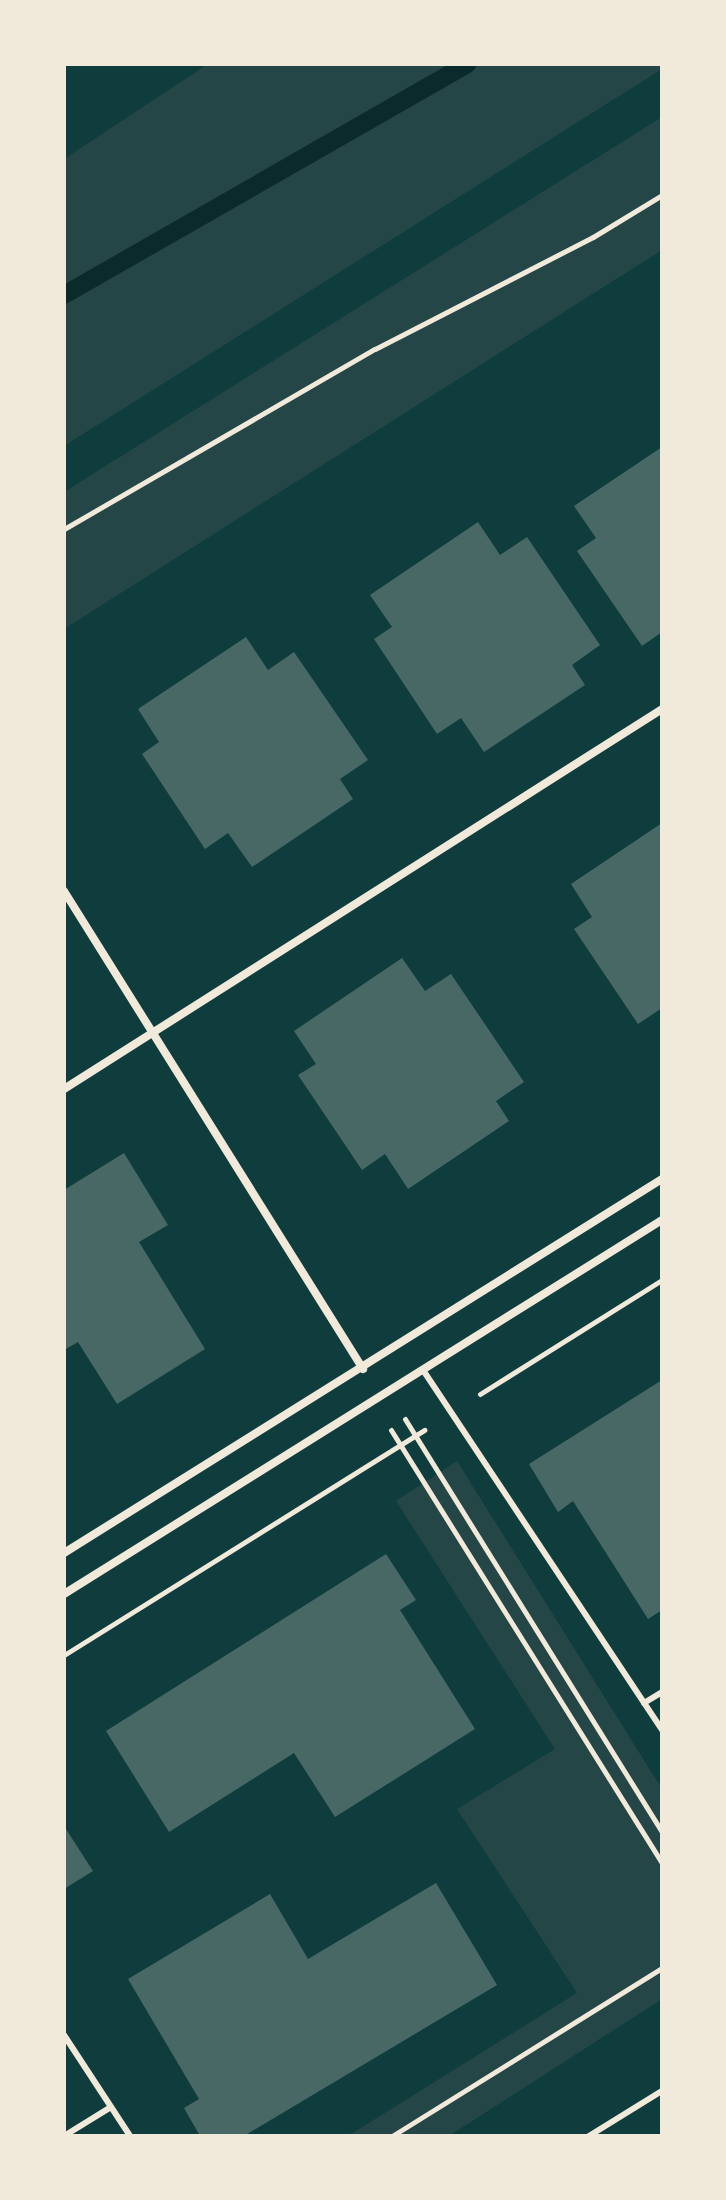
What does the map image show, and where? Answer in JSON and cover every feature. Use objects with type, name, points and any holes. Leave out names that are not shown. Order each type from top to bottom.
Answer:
[{"type":"street","points":[[64,1089],[662,709]]},
{"type":"street","points":[[64,891],[363,1369]]},
{"type":"street","points":[[64,1553],[363,1369],[662,1179]]},
{"type":"street","points":[[64,1594],[662,1220]]},
{"type":"lane","points":[[423,1370],[662,1730]]},
{"type":"lane","points":[[644,1703],[662,1692]]},
{"type":"lane","points":[[64,2035],[130,2136]]},
{"type":"lane","points":[[589,2136],[662,2091]]},
{"type":"lane","points":[[64,2136],[111,2107]]},
{"type":"path","points":[[64,529],[375,349],[593,237],[662,195]]},
{"type":"path","points":[[64,1655],[662,1280]]},
{"type":"path","points":[[387,1391],[662,1832]]},
{"type":"path","points":[[372,1401],[662,1863]]},
{"type":"path","points":[[392,2136],[662,1968]]},
{"type":"shaded area","points":[[208,64],[662,64],[662,69],[64,446],[64,159]]},
{"type":"shaded area","points":[[662,117],[662,250],[64,629],[64,492]]},
{"type":"shaded area","points":[[457,1461],[662,1789],[662,1999],[449,2136],[348,2136],[577,1993],[457,1809],[555,1749],[396,1501]]},
{"type":"building","points":[[662,447],[662,632],[642,646],[577,551],[596,538],[574,506]]},
{"type":"building","points":[[478,522],[500,555],[527,537],[600,645],[572,665],[585,685],[484,752],[461,718],[437,734],[374,639],[392,627],[370,595]]},
{"type":"building","points":[[246,637],[268,670],[294,652],[368,760],[340,779],[353,799],[252,867],[228,833],[205,849],[142,754],[159,742],[138,709]]},
{"type":"building","points":[[662,823],[662,1008],[638,1024],[574,929],[592,917],[571,884]]},
{"type":"building","points":[[402,958],[425,991],[451,974],[524,1082],[496,1101],[509,1121],[408,1189],[385,1154],[362,1170],[298,1075],[316,1064],[294,1031]]},
{"type":"building","points":[[124,1153],[168,1225],[139,1242],[205,1349],[117,1404],[78,1342],[64,1350],[64,1190]]},
{"type":"building","points":[[662,1380],[662,1610],[648,1619],[573,1501],[558,1512],[529,1464]]},
{"type":"building","points":[[386,1554],[416,1600],[400,1610],[475,1729],[335,1817],[294,1753],[169,1832],[106,1731]]},
{"type":"building","points":[[64,1826],[93,1871],[64,1889]]},
{"type":"building","points":[[436,1883],[497,1985],[244,2136],[200,2136],[184,2108],[199,2099],[128,1979],[270,1894],[308,1959]]},
{"type":"waterway","points":[[64,295],[467,64]]}]
